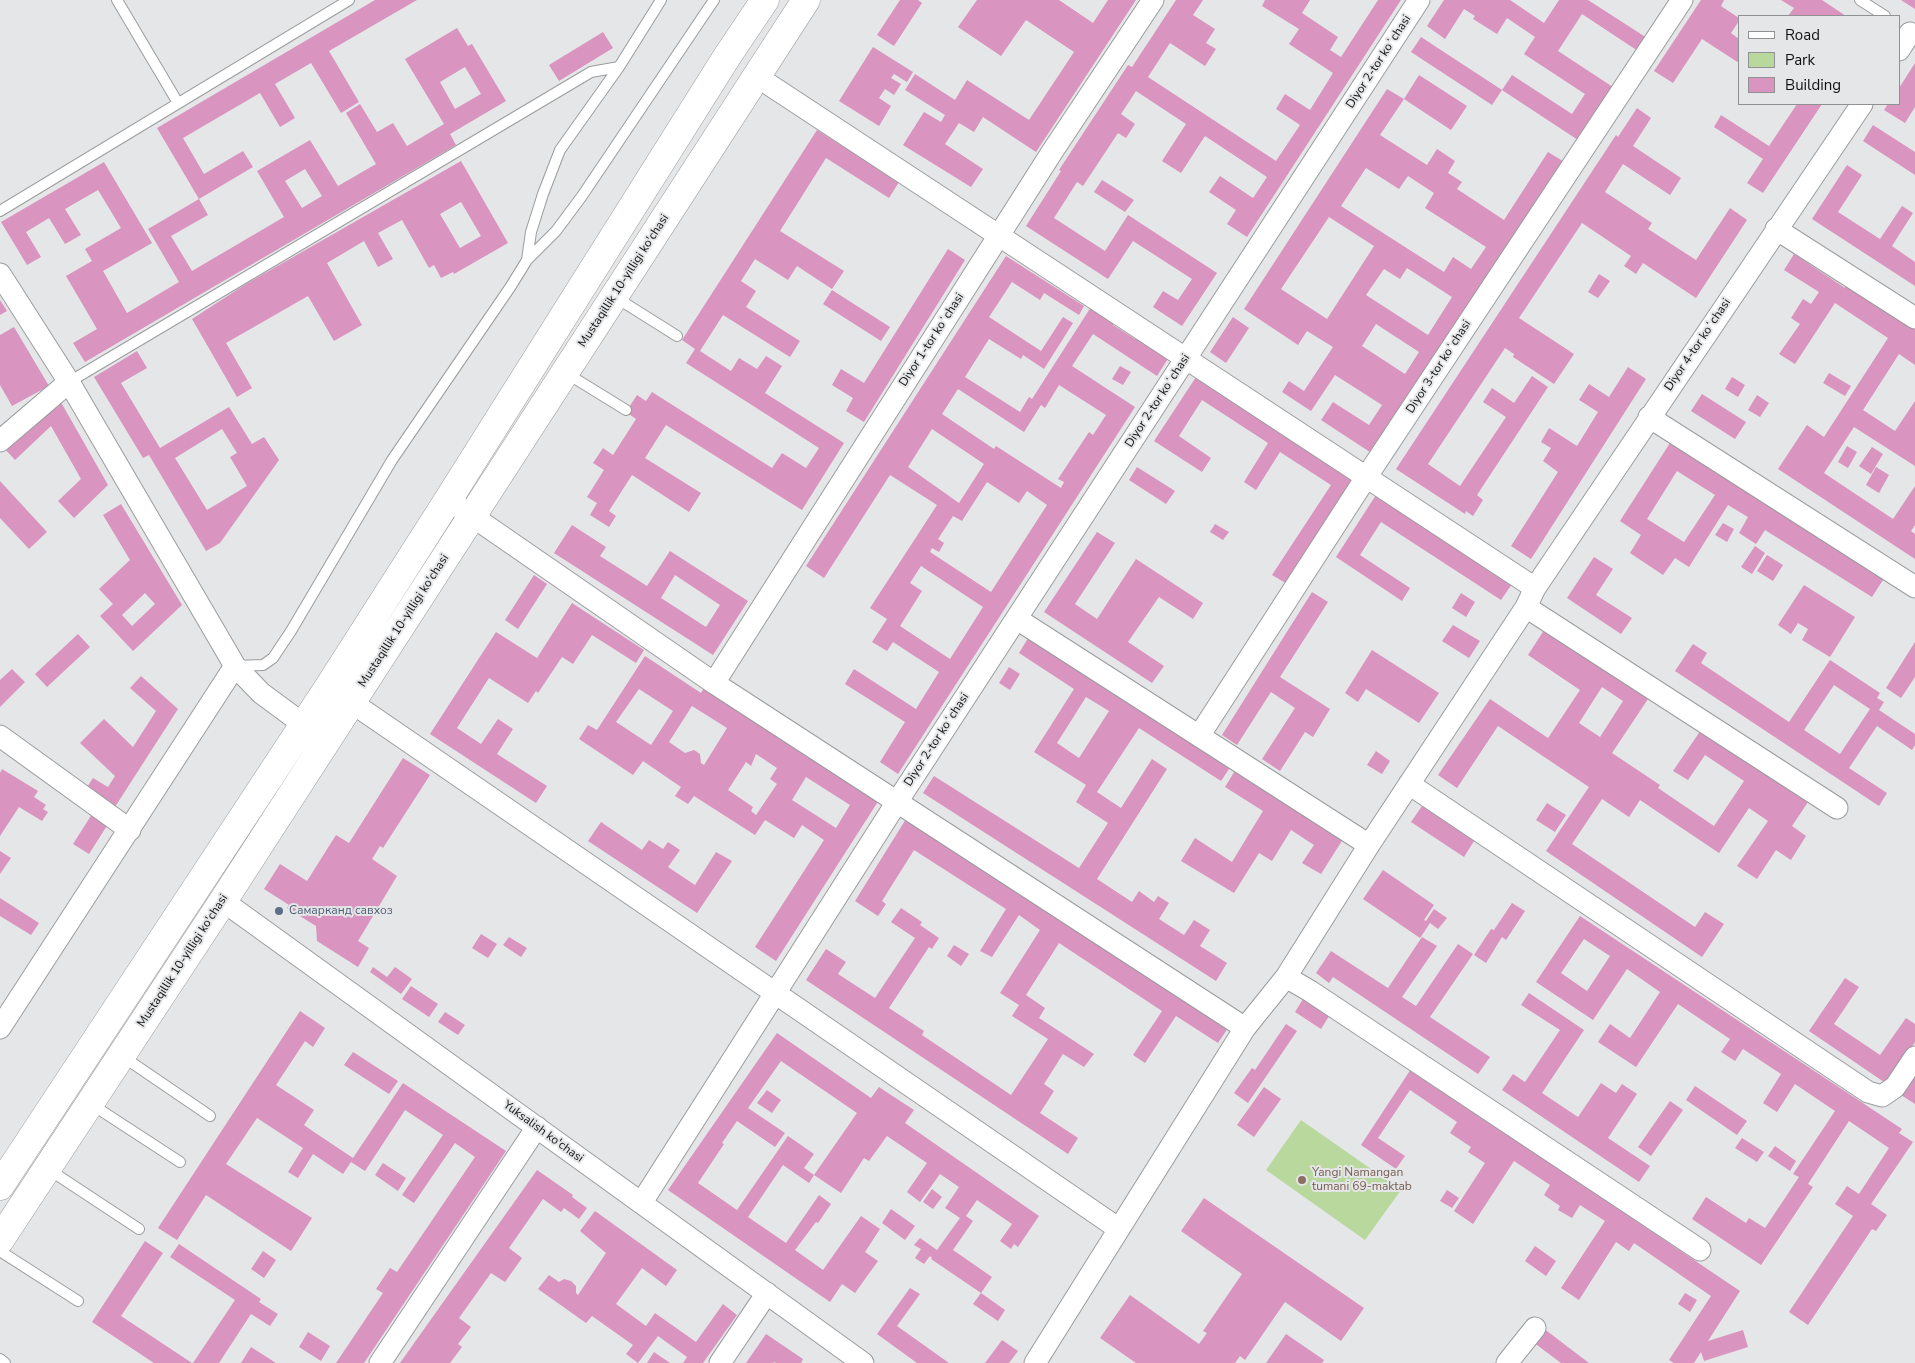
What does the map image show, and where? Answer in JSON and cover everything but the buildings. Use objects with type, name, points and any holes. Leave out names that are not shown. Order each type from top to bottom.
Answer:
[{"type":"main road","points":[[0,1186],[448,500],[728,55],[765,0]]},
{"type":"main road","name":"Mustaqillik 10-yilligi ko'chasi","points":[[0,1240],[806,0]]},
{"type":"street","name":"Diyor 1-tor koʻchasi","points":[[714,683],[999,236],[1153,0]]},
{"type":"street","name":"Diyor 2-tor koʻchasi","points":[[642,1202],[897,802],[1419,0]]},
{"type":"street","name":"Diyor 3-tor koʻchasi","points":[[1199,736],[1367,476],[1682,0]]},
{"type":"street","points":[[756,76],[1535,588]]},
{"type":"street","name":"Diyor 4-tor koʻchasi","points":[[1035,1363],[1245,1028],[1286,977],[1369,845],[1526,607],[1535,588],[1861,105]]},
{"type":"street","points":[[1776,229],[1915,318]]},
{"type":"street","points":[[0,274],[69,382],[235,666],[261,693],[303,724]]},
{"type":"street","points":[[0,441],[69,382]]},
{"type":"street","points":[[1649,417],[1915,587]]},
{"type":"street","points":[[448,500],[714,683],[1245,1028]]},
{"type":"street","points":[[1526,607],[1837,808]]},
{"type":"street","points":[[1017,620],[1369,845]]},
{"type":"street","points":[[0,1028],[235,666]]},
{"type":"street","points":[[351,702],[1119,1229]]},
{"type":"street","points":[[0,736],[130,830]]},
{"type":"street","points":[[1409,784],[1868,1092],[1882,1096],[1895,1087],[1915,1057]]},
{"type":"street","name":"Yuksalish ko'chasi","points":[[222,901],[863,1363]]},
{"type":"street","points":[[1286,977],[1310,991],[1700,1250]]},
{"type":"street","points":[[380,1363],[536,1127]]},
{"type":"street","points":[[720,1363],[767,1293]]},
{"type":"street","points":[[1507,1363],[1535,1328]]},
{"type":"lane","points":[[117,0],[178,103]]},
{"type":"lane","points":[[0,211],[348,0]]},
{"type":"lane","points":[[526,260],[531,232],[542,194],[560,150],[619,67],[661,0]]},
{"type":"lane","points":[[235,666],[263,665],[273,658],[292,630],[392,460],[512,286],[526,260],[556,230],[582,196],[714,0]]},
{"type":"lane","points":[[1860,0],[1883,15]]},
{"type":"lane","points":[[69,382],[591,72],[619,67]]},
{"type":"lane","points":[[614,296],[678,336]]},
{"type":"lane","points":[[565,372],[626,410]]},
{"type":"lane","points":[[121,1056],[210,1116]]},
{"type":"lane","points":[[90,1103],[180,1162]]},
{"type":"lane","points":[[48,1168],[139,1229]]},
{"type":"lane","points":[[0,1251],[78,1301]]},
{"type":"lane","points":[[0,1359],[5,1363]]},
{"type":"green space","points":[[1301,1120],[1401,1190],[1365,1240],[1266,1170]]},
{"type":"place","name":"Самарканд савхоз","points":[[279,911]]},
{"type":"place","name":"Yangi Namangan tumani 69-maktab","points":[[1302,1180]]}]
